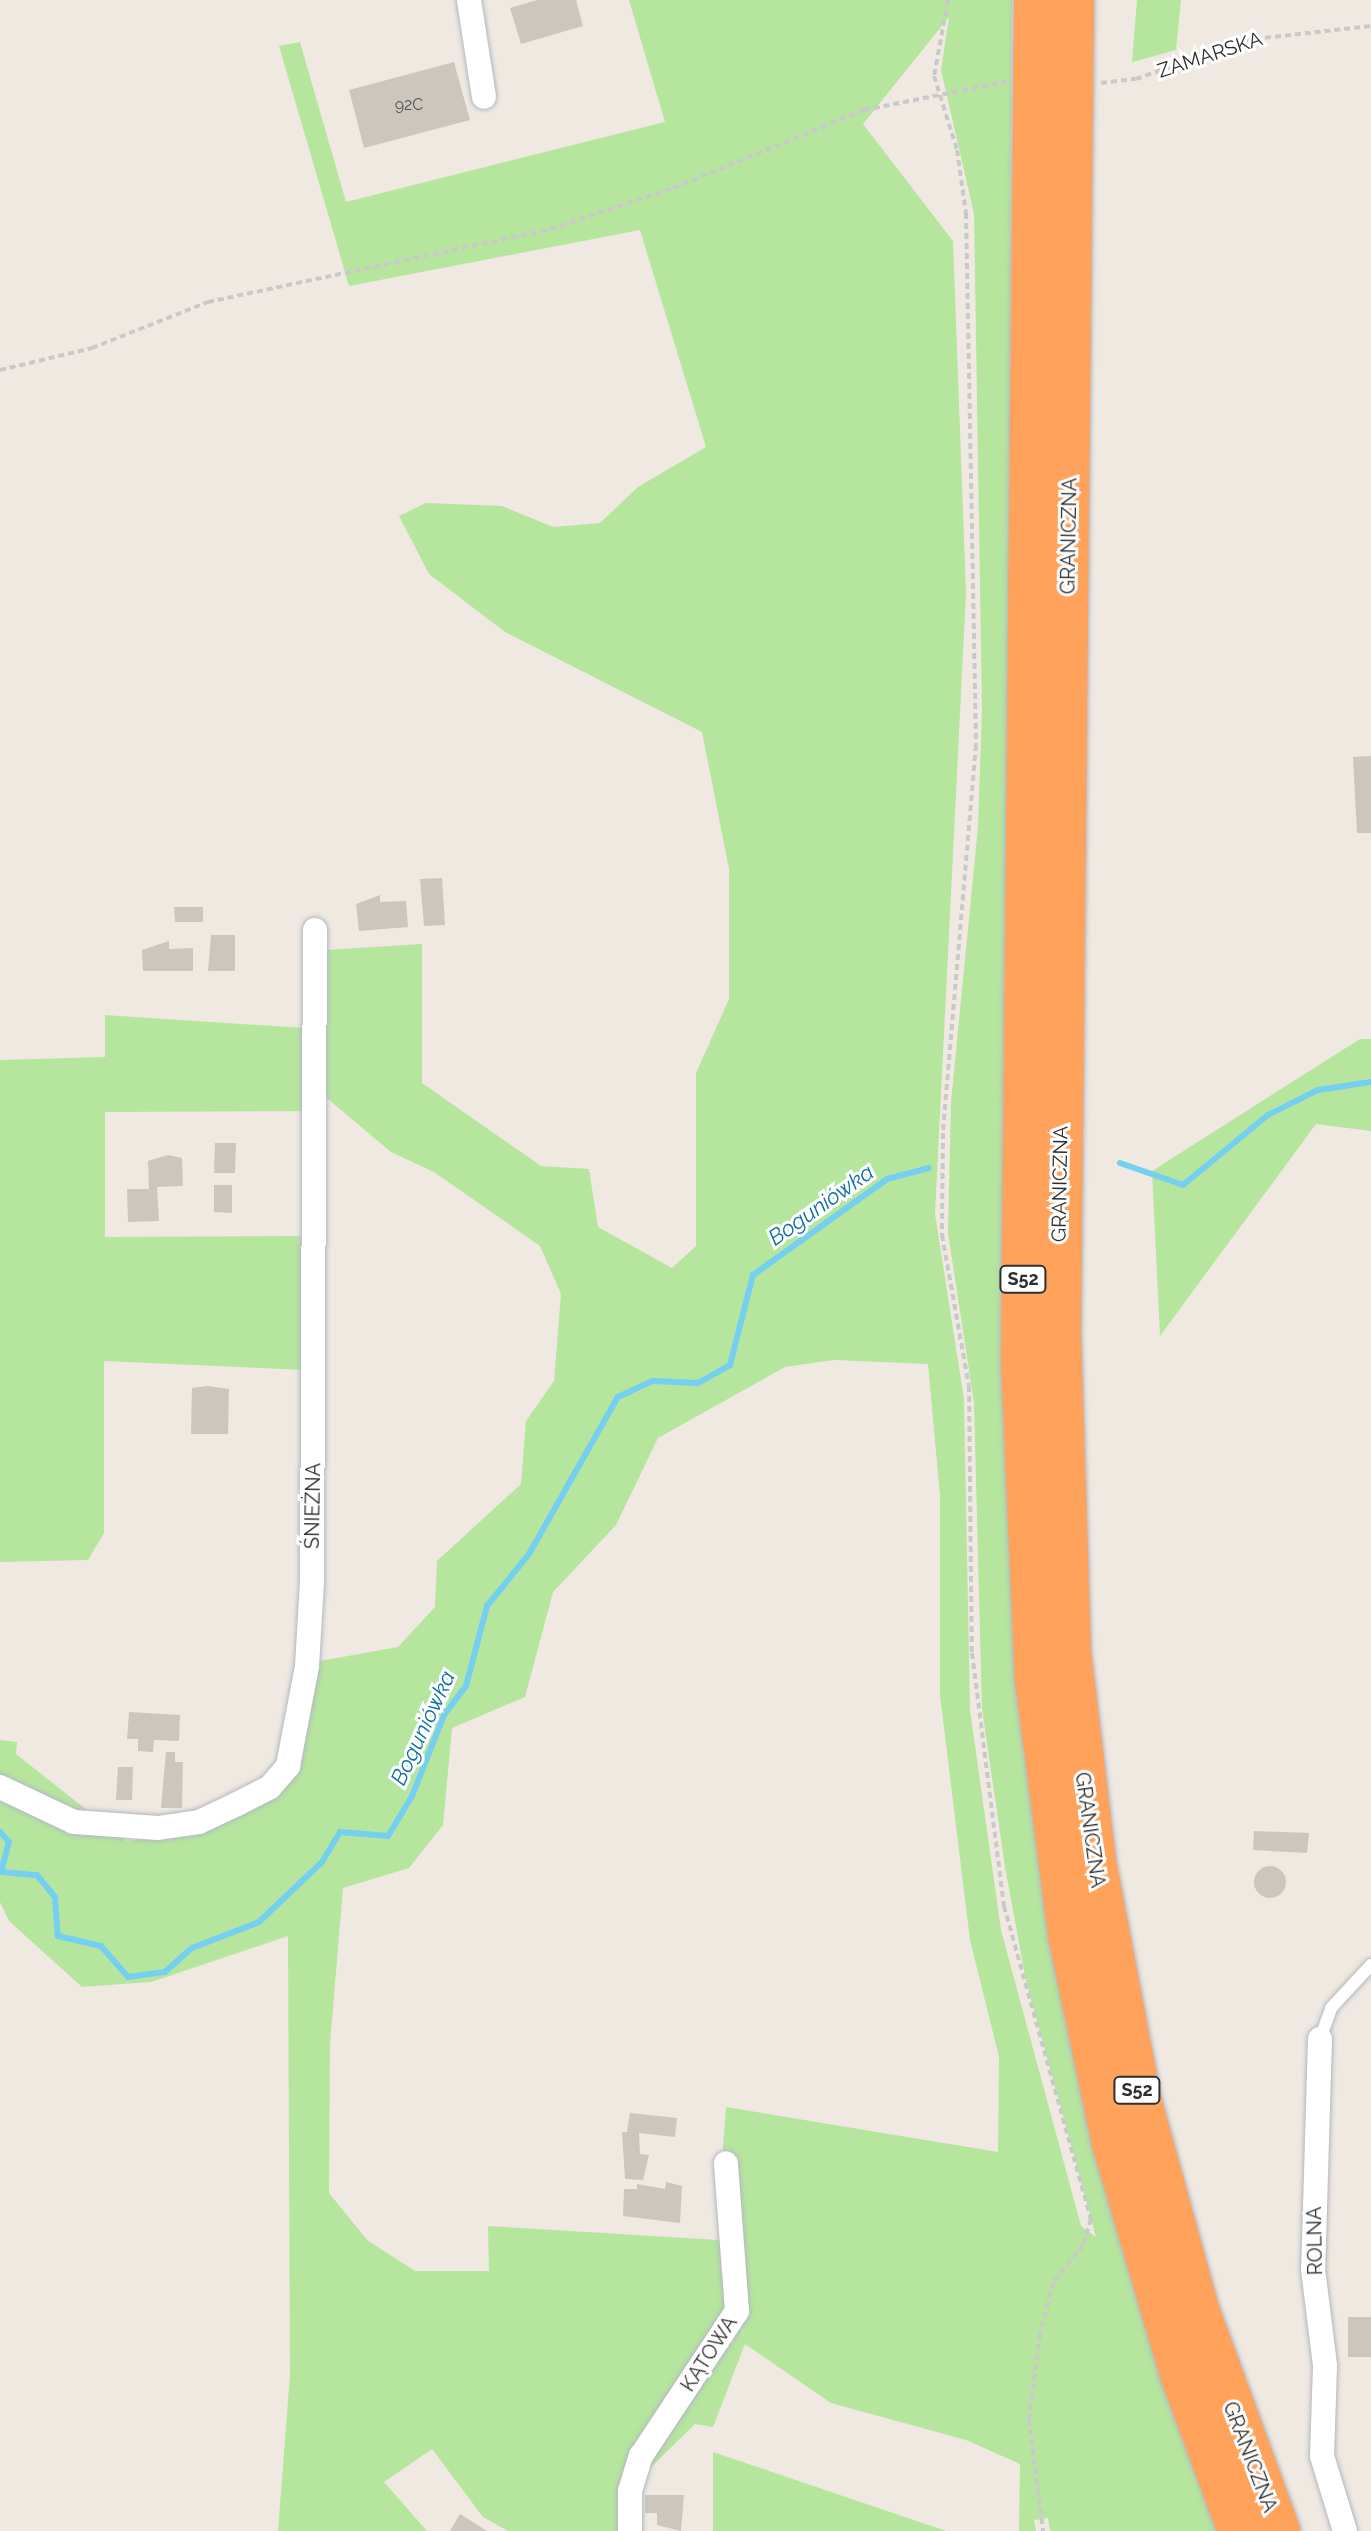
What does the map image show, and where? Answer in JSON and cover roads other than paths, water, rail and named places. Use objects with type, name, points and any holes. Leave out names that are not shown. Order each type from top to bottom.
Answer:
[{"type":"highway","name":"GRANICZNA","points":[[1036,0],[1023,1348],[1036,1667],[1070,1935],[1114,2143],[1162,2311],[1268,2527]]},
{"type":"highway","name":"GRANICZNA","points":[[1072,0],[1059,1319],[1069,1652],[1094,1862],[1137,2090],[1196,2307],[1268,2527]]},
{"type":"street","points":[[469,0],[484,97]]},
{"type":"street","name":"ŚNIEŻNA","points":[[0,1787],[74,1822],[158,1828],[199,1822],[237,1804],[270,1787],[288,1766],[307,1666],[312,1582],[315,930]]},
{"type":"street","name":"ROLNA","points":[[1320,2039],[1313,2269],[1325,2366],[1322,2456],[1345,2531]]},
{"type":"street","name":"KĄTOWA","points":[[630,2531],[630,2491],[641,2456],[737,2311],[726,2163]]},
{"type":"lane","name":"ROLNA","points":[[1320,2039],[1331,2008],[1371,1965]]},
{"type":"waterway","name":"Boguniówka","points":[[1120,1163],[1183,1185],[1268,1115],[1318,1090],[1371,1082]]},
{"type":"waterway","name":"Boguniówka","points":[[0,1832],[9,1842],[1,1872],[37,1875],[55,1897],[58,1936],[101,1946],[128,1977],[165,1972],[192,1948],[259,1922],[322,1862],[340,1832],[388,1836],[412,1796],[444,1715],[466,1686],[487,1606],[529,1554],[618,1397],[653,1381],[698,1383],[730,1365],[753,1275],[887,1179],[929,1168]]}]
